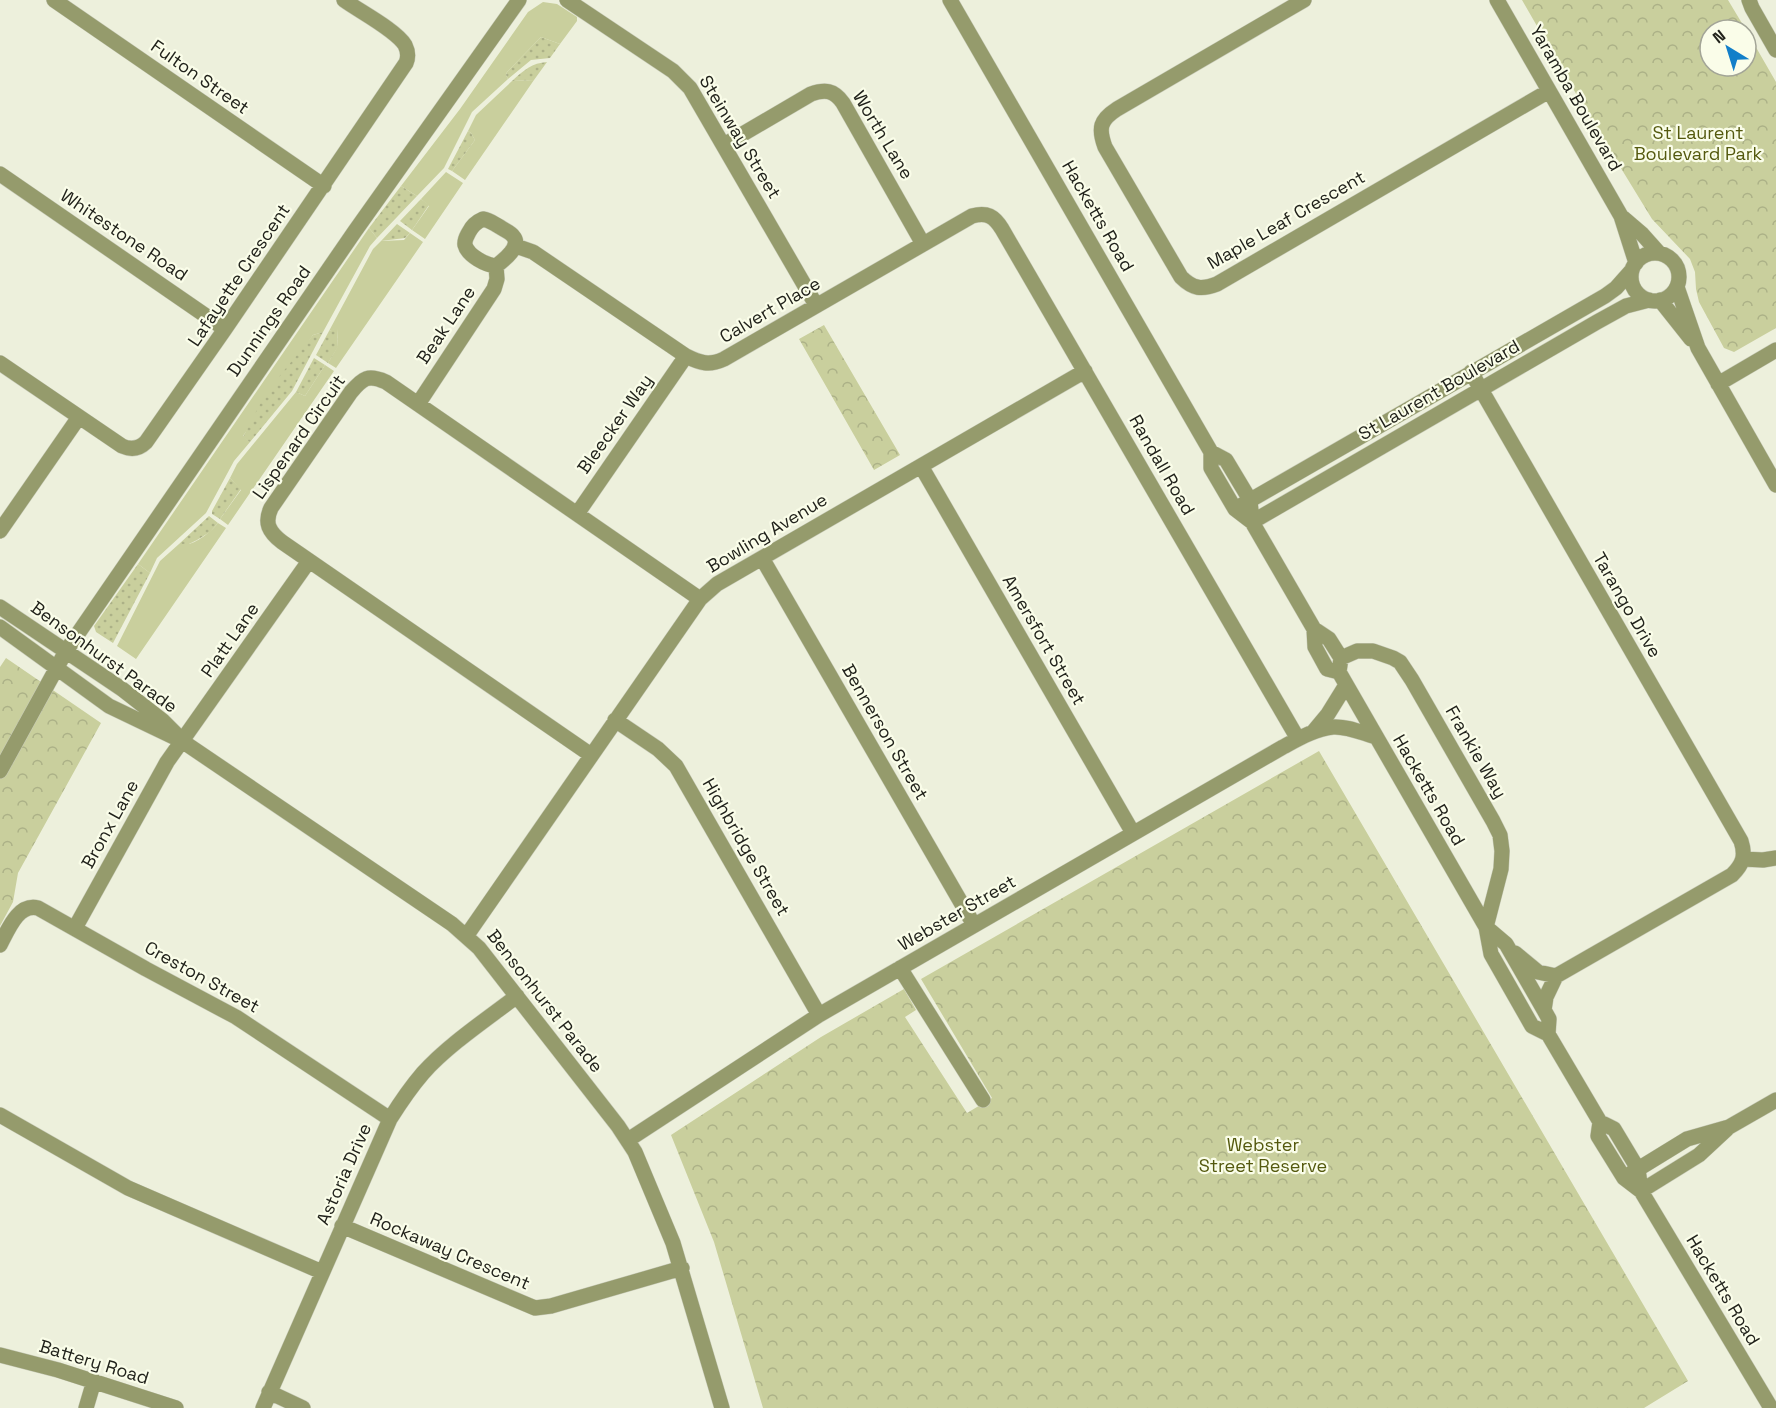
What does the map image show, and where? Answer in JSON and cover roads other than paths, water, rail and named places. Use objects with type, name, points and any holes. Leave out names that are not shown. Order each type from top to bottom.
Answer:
[{"type":"street","name":"Fulton Street","points":[[54,0],[324,186]]},
{"type":"street","name":"Lafayette Crescent","points":[[0,363],[127,449],[139,447],[148,440],[402,71],[408,57],[401,39],[362,5],[344,0]]},
{"type":"street","name":"Dunnings Road","points":[[0,771],[66,651],[355,231],[519,0]]},
{"type":"street","name":"Steinway Street","points":[[567,0],[682,79],[697,98],[816,305]]},
{"type":"street","name":"Hacketts Road","points":[[950,0],[1211,452],[1211,468],[1235,509],[1252,522],[1314,629],[1315,647],[1327,669],[1342,672],[1376,737],[1486,927],[1506,944],[1549,1019],[1548,1034]]},
{"type":"street","name":"Maple Leaf Crescent","points":[[1304,0],[1117,109],[1102,123],[1101,133],[1105,147],[1176,270],[1184,281],[1194,287],[1205,288],[1217,284],[1549,91]]},
{"type":"street","name":"Yaramba Boulevard","points":[[1497,0],[1621,216],[1634,267]]},
{"type":"street","points":[[1749,0],[1776,50]]},
{"type":"street","name":"Worth Lane","points":[[724,145],[812,94],[827,90],[843,103],[923,244]]},
{"type":"street","name":"Whitestone Road","points":[[0,174],[225,329]]},
{"type":"street","name":"Calvert Place","points":[[496,266],[485,263],[468,251],[465,246],[465,239],[471,228],[483,219],[489,220],[513,235],[516,246],[533,252],[686,356],[699,363],[716,363],[972,216],[987,214]]},
{"type":"street","name":"Randall Road","points":[[987,214],[998,222],[1298,740]]},
{"type":"street","name":"Yaramba Boulevard","points":[[1621,216],[1659,253]]},
{"type":"street","points":[[496,266],[516,246]]},
{"type":"street","points":[[1698,348],[1655,300],[1636,292],[1633,285],[1634,267],[1646,255],[1659,253],[1666,256],[1676,266],[1677,287],[1698,348],[1776,485]]},
{"type":"street","name":"Beak Lane","points":[[418,404],[494,289],[497,279],[496,266]]},
{"type":"street","name":"St Laurent Boulevard","points":[[1235,509],[1605,296],[1616,288],[1634,267]]},
{"type":"street","points":[[1655,300],[1673,293],[1677,287]]},
{"type":"street","name":"St Laurent Boulevard","points":[[1252,522],[1616,311],[1626,306],[1655,300]]},
{"type":"street","points":[[1718,384],[1776,351]]},
{"type":"street","name":"Bleecker Way","points":[[577,514],[686,356]]},
{"type":"street","name":"Bowling Avenue","points":[[466,935],[700,599],[717,584],[1085,371]]},
{"type":"street","name":"Tarango Drive","points":[[1471,372],[1741,841],[1743,859]]},
{"type":"street","name":"Lispenard Circuit","points":[[591,755],[274,536],[267,525],[271,508],[331,421],[361,381],[372,377],[386,382],[700,599]]},
{"type":"street","points":[[0,531],[79,417]]},
{"type":"street","name":"Hacketts Road","points":[[1211,452],[1226,460],[1250,500],[1252,522]]},
{"type":"street","name":"Amersfort Street","points":[[921,466],[1133,833]]},
{"type":"street","name":"Bennerson Street","points":[[762,558],[974,925]]},
{"type":"street","name":"Platt Lane","points":[[182,741],[309,561]]},
{"type":"street","name":"Bensonhurst Parade","points":[[0,607],[130,695],[163,721],[182,741]]},
{"type":"street","name":"Bensonhurst Parade","points":[[0,627],[109,706],[182,741],[466,935],[479,948],[628,1140],[664,1220],[682,1268],[722,1408]]},
{"type":"street","name":"Frankie Way","points":[[1342,672],[1357,651],[1373,651],[1400,662],[1500,835],[1501,869],[1486,927]]},
{"type":"street","name":"Webster Street","points":[[1313,732],[1328,714],[1342,672]]},
{"type":"street","name":"Highbridge Street","points":[[615,720],[658,749],[676,766],[819,1015]]},
{"type":"street","name":"Webster Street","points":[[628,1140],[819,1015],[1298,740],[1313,732],[1334,727],[1376,737]]},
{"type":"street","name":"Bronx Lane","points":[[75,928],[167,762],[182,741]]},
{"type":"street","points":[[1544,1010],[1546,997],[1556,976],[1732,875],[1743,859],[1776,858]]},
{"type":"street","name":"Creston Street","points":[[0,945],[22,911],[32,907],[52,915],[236,1017],[390,1119]]},
{"type":"street","name":"Hacketts Road","points":[[1486,927],[1491,954],[1532,1026],[1548,1034],[1600,1122],[1614,1129],[1638,1169],[1641,1191]]},
{"type":"street","points":[[1506,944],[1538,972],[1556,976]]},
{"type":"street","points":[[900,968],[983,1100]]},
{"type":"street","name":"Astoria Drive","points":[[263,1408],[390,1119],[430,1065],[518,996]]},
{"type":"street","points":[[1641,1191],[1699,1155],[1730,1127],[1776,1100]]},
{"type":"street","points":[[2,1122],[129,1188],[322,1272]]},
{"type":"street","name":"Hacketts Road","points":[[1600,1122],[1598,1136],[1624,1178],[1641,1191],[1771,1408]]},
{"type":"street","points":[[1624,1178],[1687,1139],[1730,1127]]},
{"type":"street","name":"Rockaway Crescent","points":[[342,1226],[535,1308],[551,1306],[682,1268]]},
{"type":"street","name":"Battery Road","points":[[0,1355],[94,1381],[176,1408]]},
{"type":"street","points":[[86,1408],[94,1381]]},
{"type":"street","points":[[269,1392],[303,1408]]},
{"type":"park label","name":"St Laurent Boulevard Park","points":[[1698,143]]},
{"type":"park label","name":"Webster Street Reserve","points":[[1263,1155]]}]
